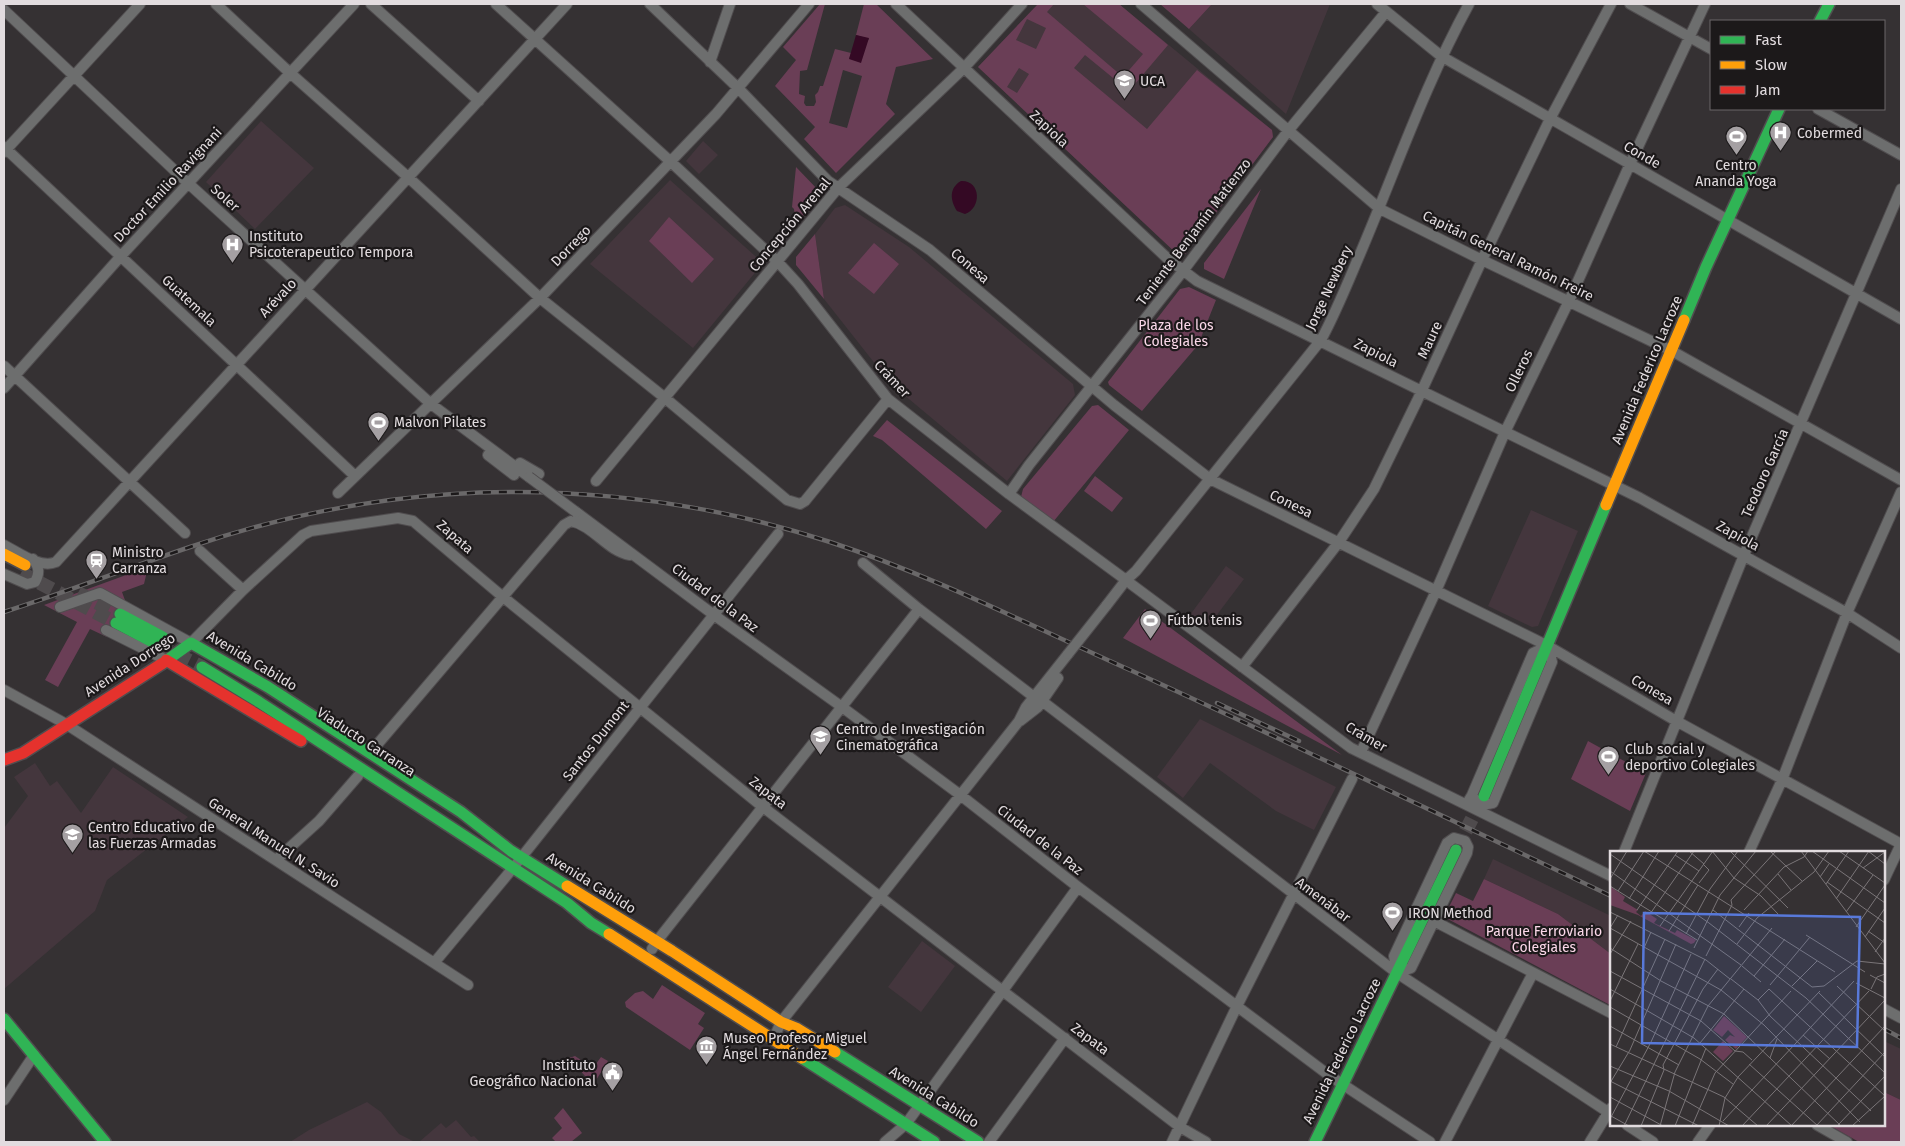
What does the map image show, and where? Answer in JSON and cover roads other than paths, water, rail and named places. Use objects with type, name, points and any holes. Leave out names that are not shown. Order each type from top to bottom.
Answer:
[{"type":"main road","points":[[1821,20],[1829,4]]},
{"type":"main road","name":"Avenida Federico Lacroze","points":[[1478,795],[1548,646],[1706,267],[1780,110]]},
{"type":"main road","points":[[4,554],[24,570]]},
{"type":"main road","points":[[4,564],[24,570]]},
{"type":"main road","points":[[117,619],[160,641]]},
{"type":"main road","name":"Avenida Dorrego","points":[[4,760],[23,752],[191,643]]},
{"type":"main road","name":"Avenida Cabildo","points":[[191,643],[268,687],[461,812],[521,858],[654,945],[780,1022],[796,1028],[978,1142]]},
{"type":"main road","points":[[166,660],[251,710],[435,825],[505,863],[640,947],[646,950],[654,945]]},
{"type":"main road","name":"Viaducto Carranza","points":[[505,863],[266,707],[204,663],[511,851]]},
{"type":"main road","name":"Avenida Federico Lacroze","points":[[1315,1142],[1456,850]]},
{"type":"main road","points":[[567,902],[607,933],[934,1142]]},
{"type":"main road","points":[[4,1019],[105,1142]]},
{"type":"street","points":[[5,150],[140,4]]},
{"type":"street","points":[[216,4],[540,298],[665,398],[787,500],[800,504],[808,497],[888,399]]},
{"type":"street","name":"Doctor Emilio Ravignani","points":[[4,388],[121,256],[189,184],[289,72],[354,4]]},
{"type":"street","points":[[371,4],[479,101]]},
{"type":"street","name":"Crámer","points":[[496,4],[671,162],[777,261],[798,284],[888,399],[1009,494],[1351,748],[1610,876]]},
{"type":"street","name":"Arévalo","points":[[24,570],[56,562],[567,4]]},
{"type":"street","name":"Conesa","points":[[650,4],[738,88],[828,181],[930,250],[1093,387],[1210,479],[1548,646],[1678,722],[1901,844]]},
{"type":"street","points":[[710,62],[730,4]]},
{"type":"street","name":"Dorrego","points":[[338,493],[540,298],[671,162],[738,88],[809,4]]},
{"type":"street","name":"Zapiola","points":[[896,4],[1167,258],[1197,281],[1615,485],[1847,613],[1901,648]]},
{"type":"street","name":"Concepción Arenal","points":[[596,481],[838,188],[964,68],[1022,4]]},
{"type":"street","name":"Capitán General Ramón Freire","points":[[1141,4],[1380,209],[1482,260],[1672,350],[1901,480]]},
{"type":"street","name":"Conde","points":[[1377,4],[1441,56],[1901,319]]},
{"type":"street","name":"Jorge Newbery","points":[[1070,657],[1321,340],[1380,209],[1441,56],[1469,4]]},
{"type":"street","name":"Maure","points":[[1242,667],[1339,542],[1374,489],[1550,119],[1611,4]]},
{"type":"street","points":[[1630,4],[1710,48]]},
{"type":"street","name":"Olleros","points":[[1361,752],[1436,591],[1505,432],[1569,301],[1630,164],[1705,4]]},
{"type":"street","name":"Soler","points":[[4,10],[189,184],[431,404]]},
{"type":"street","name":"Teniente Benjamín Matienzo","points":[[1009,494],[1029,465],[1093,387],[1183,271],[1288,131],[1386,12]]},
{"type":"street","points":[[1820,110],[1901,156]]},
{"type":"street","name":"Guatemala","points":[[5,150],[355,476]]},
{"type":"street","name":"Teodoro García","points":[[1624,851],[1744,556],[1901,190]]},
{"type":"street","points":[[4,366],[185,533]]},
{"type":"street","name":"Ciudad de la Paz","points":[[431,404],[458,425],[534,476]]},
{"type":"street","name":"Ciudad de la Paz","points":[[458,425],[482,434],[522,465],[574,517],[636,556],[959,794],[1078,887],[1344,1085],[1430,1142]]},
{"type":"street","name":"Ciudad de la Paz","points":[[458,425],[468,440],[514,475]]},
{"type":"street","points":[[1749,851],[1782,780],[1847,613],[1901,492]]},
{"type":"street","points":[[370,754],[564,525],[574,517]]},
{"type":"street","name":"Zapata","points":[[303,535],[311,532],[398,518],[420,525],[503,596],[764,808],[1180,1127],[1206,1142]]},
{"type":"street","name":"Santos Dumont","points":[[434,963],[505,863],[521,858],[778,534]]},
{"type":"street","name":"Avenida Dorrego","points":[[191,643],[243,590],[303,535]]},
{"type":"street","points":[[4,544],[24,570],[4,574]]},
{"type":"street","points":[[200,551],[243,590]]},
{"type":"street","name":"Amenábar","points":[[863,563],[919,609],[1397,973],[1610,1112]]},
{"type":"street","points":[[60,607],[100,593],[117,619],[166,660]]},
{"type":"street","points":[[654,945],[764,808],[919,609]]},
{"type":"street","points":[[117,619],[191,643]]},
{"type":"street","points":[[1038,699],[1044,686],[1070,657]]},
{"type":"street","points":[[773,1040],[780,1022],[881,896],[959,794],[1019,721],[1026,707],[1038,699],[1070,657]]},
{"type":"street","name":"General Manuel N. Savio","points":[[4,690],[66,724],[468,985]]},
{"type":"street","points":[[276,860],[319,821],[358,776]]},
{"type":"street","points":[[1172,1142],[1352,779]]},
{"type":"street","name":"Avenida Federico Lacroze","points":[[1464,803],[1478,795]]},
{"type":"street","name":"Avenida Federico Lacroze","points":[[1460,838],[1467,843],[1467,853],[1411,968],[1397,973],[1394,956],[1442,852],[1450,840],[1460,838]]},
{"type":"street","points":[[1885,878],[1901,844]]},
{"type":"street","points":[[885,1142],[906,1124],[1078,887]]},
{"type":"street","points":[[1434,921],[1610,1012]]},
{"type":"street","points":[[1445,1142],[1533,973]]},
{"type":"street","points":[[1885,1010],[1901,1018]]},
{"type":"street","points":[[989,1142],[1065,1038]]},
{"type":"street","points":[[4,1100],[34,1055]]},
{"type":"street","points":[[1590,1142],[1610,1112]]},
{"type":"street","points":[[1629,1126],[1653,1142]]},
{"type":"street","points":[[1698,1142],[1709,1126]]},
{"type":"street","points":[[1819,1126],[1847,1142]]},
{"type":"tunnel","points":[[21,573],[116,623]]},
{"type":"tunnel","points":[[78,593],[120,614]]},
{"type":"tunnel","points":[[158,645],[202,667]]},
{"type":"tunnel","points":[[1456,850],[1482,799]]},
{"type":"railway","points":[[4,612],[190,547],[239,532],[314,513],[365,504],[445,494],[501,492],[556,493],[668,503],[723,513],[777,526],[869,555],[907,570],[1251,725],[1610,896]]},
{"type":"railway","points":[[1217,703],[1299,741]]},
{"type":"railway","points":[[1885,1030],[1901,1038]]},
{"type":"place","name":"UCA","points":[[1124,100]]},
{"type":"place","name":"Cobermed","points":[[1781,152]]},
{"type":"place","name":"Centro Ananda Yoga","points":[[1736,156]]},
{"type":"place","name":"Instituto Psicoterapeutico Tempora","points":[[233,263]]},
{"type":"place","name":"Malvon Pilates","points":[[378,441]]},
{"type":"place","name":"Ministro Carranza","points":[[96,579]]},
{"type":"place","name":"Fútbol tenis","points":[[1151,639]]},
{"type":"place","name":"Centro de Investigación Cinematográfica","points":[[820,756]]},
{"type":"place","name":"Club social y deportivo Colegiales","points":[[1609,776]]},
{"type":"place","name":"Centro Educativo de las Fuerzas Armadas","points":[[72,854]]},
{"type":"place","name":"IRON Method","points":[[1392,932]]},
{"type":"place","name":"Museo Profesor Miguel Ángel Fernández","points":[[707,1065]]},
{"type":"place","name":"Instituto Geográfico Nacional","points":[[612,1092]]},
{"type":"park label","name":"Plaza de los Colegiales","points":[[1176,334]]},
{"type":"park label","name":"Parque Ferroviario Colegiales","points":[[1544,940]]}]
